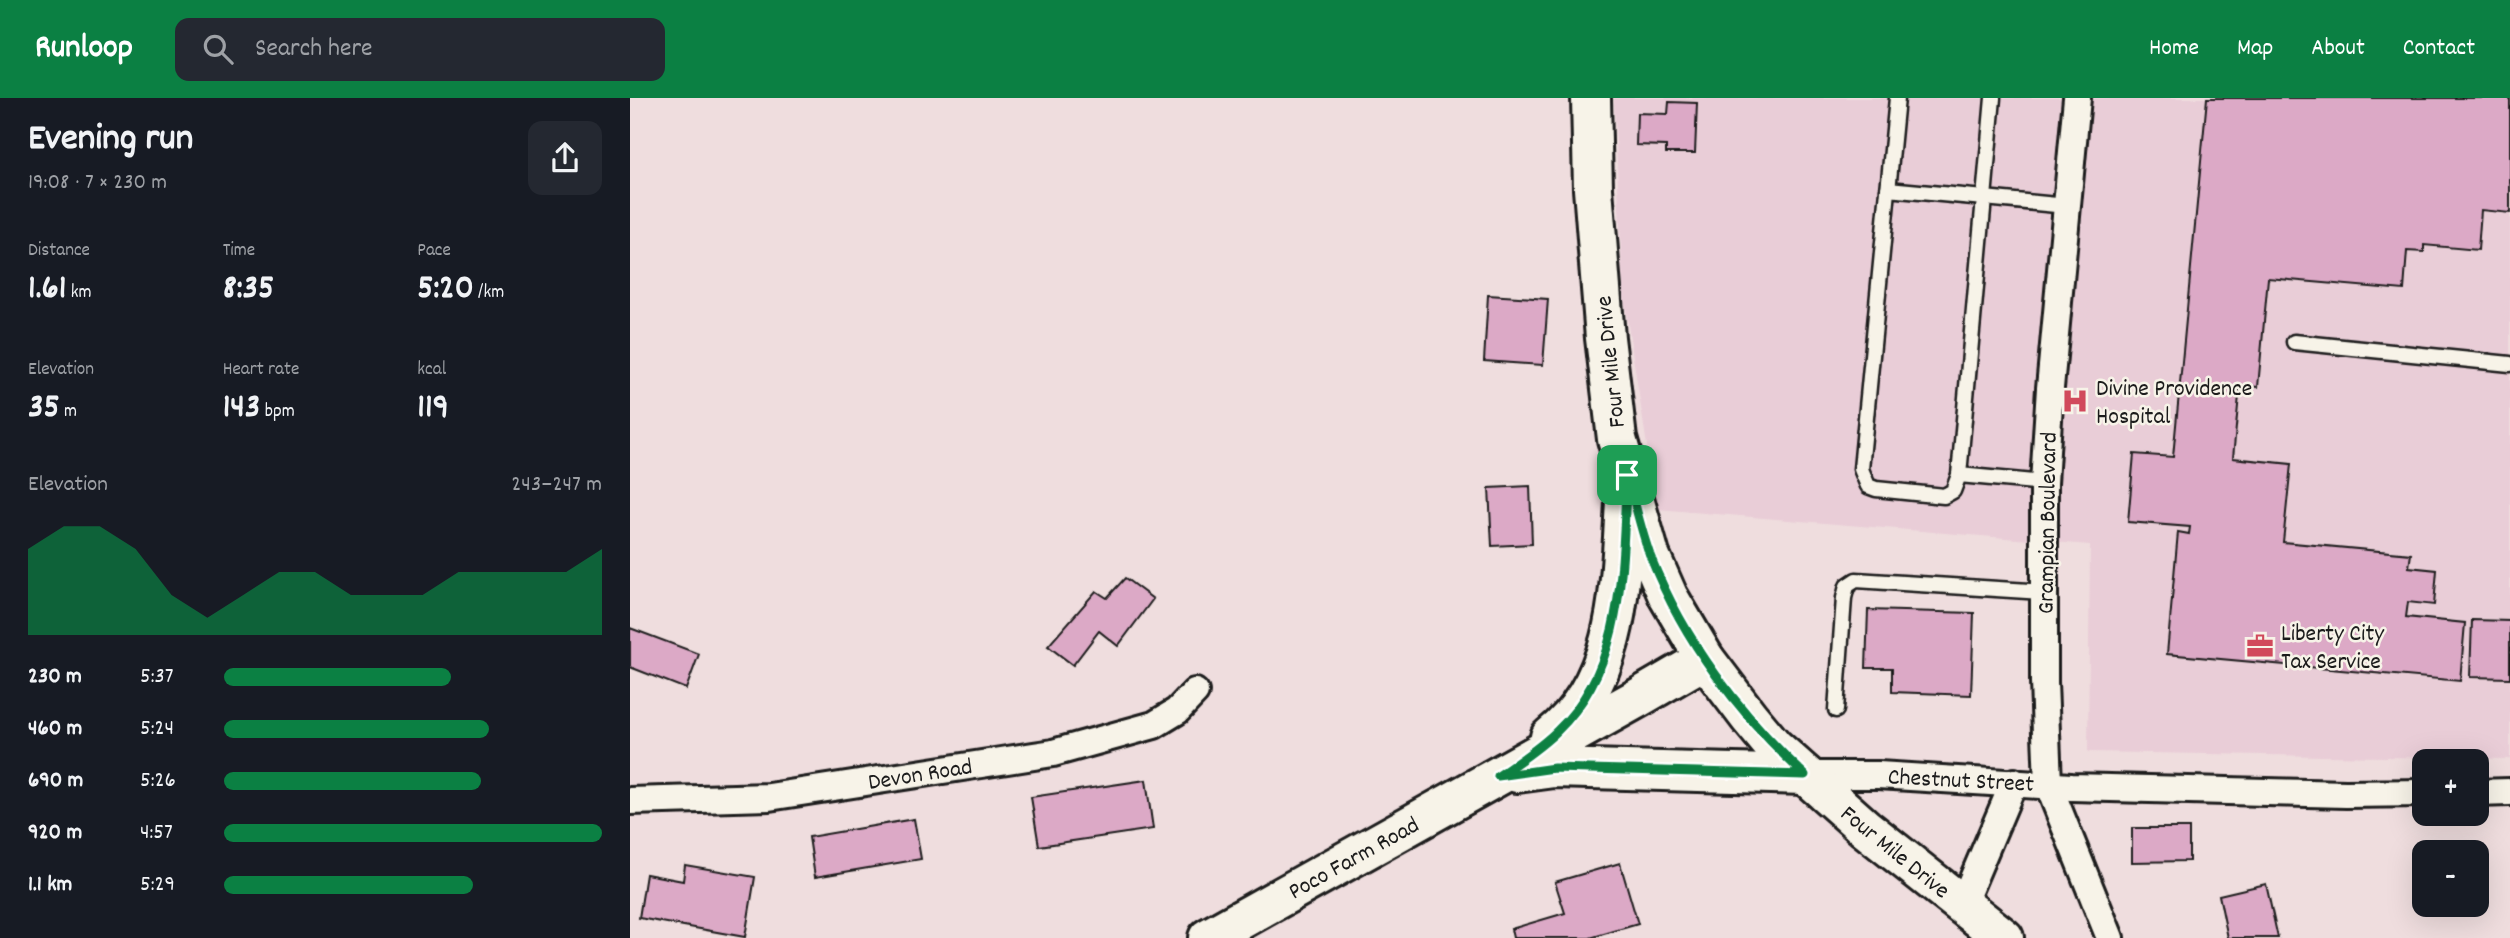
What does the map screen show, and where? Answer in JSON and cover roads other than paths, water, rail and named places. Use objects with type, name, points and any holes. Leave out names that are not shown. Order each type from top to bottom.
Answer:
[{"type":"street","name":"Four Mile Drive","points":[[1591,98],[1593,189],[1605,338],[1617,439],[1650,555],[1668,596],[1704,659],[1774,747],[1865,828],[2004,938]]},
{"type":"street","name":"Grampian Boulevard","points":[[2077,98],[2050,388],[2045,483],[2048,784],[2110,938]]},
{"type":"street","points":[[1498,776],[1557,731],[1582,702],[1598,674],[1619,602],[1627,475]]},
{"type":"street","points":[[1498,776],[1704,659]]},
{"type":"street","name":"Devon Road","points":[[630,801],[769,797],[1053,753],[1154,725],[1177,711],[1195,692]]},
{"type":"street","name":"Chestnut Street","points":[[1498,776],[1554,768],[1878,775],[2346,794],[2412,793]]},
{"type":"street","name":"Poco Farm Road","points":[[1208,938],[1498,776]]},
{"type":"street","points":[[1962,905],[2014,782]]},
{"type":"street","points":[[2489,793],[2510,793]]},
{"type":"lane","points":[[1896,98],[1861,470],[1868,486],[1876,489],[1944,496],[1953,491],[1959,475],[1993,98]]},
{"type":"lane","points":[[1888,190],[2067,206]]},
{"type":"lane","points":[[2294,342],[2510,364]]},
{"type":"lane","points":[[1959,475],[2045,483]]},
{"type":"lane","points":[[1836,710],[1844,598],[1847,586],[1856,580],[2044,592]]},
{"type":"place","name":"Divine Providence Hospital","points":[[2075,401]]},
{"type":"place","name":"Liberty City Tax Service","points":[[2260,646]]}]
